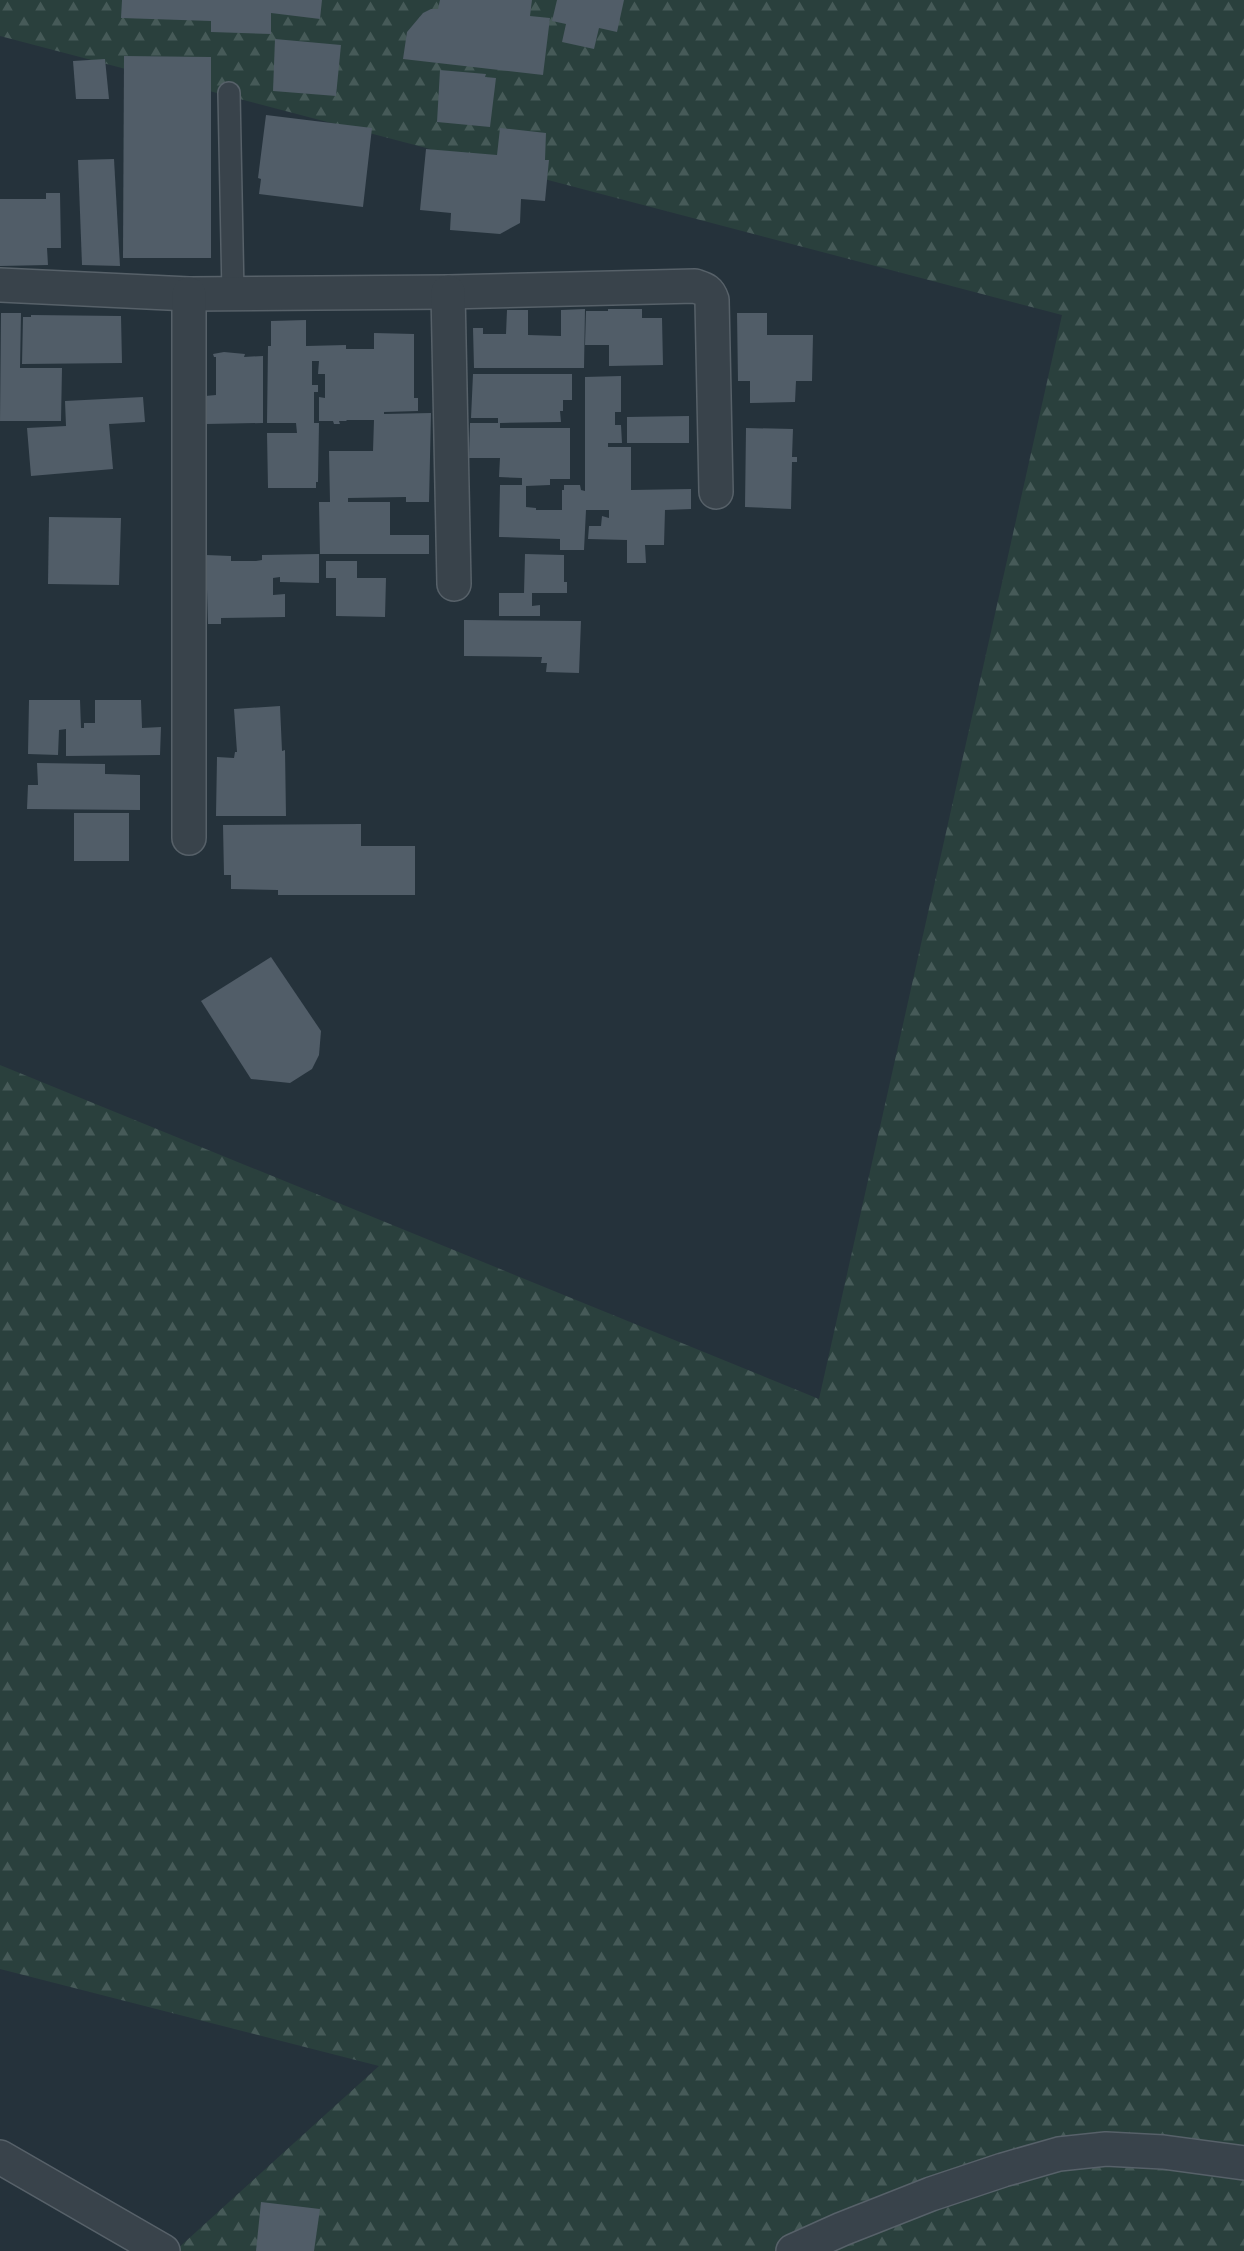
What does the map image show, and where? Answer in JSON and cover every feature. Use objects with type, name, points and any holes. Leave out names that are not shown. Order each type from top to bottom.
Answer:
[{"type":"street","points":[[0,285],[189,294],[448,292],[694,286],[704,289],[710,294],[712,300],[716,492]]},
{"type":"street","points":[[448,292],[454,584]]},
{"type":"street","points":[[189,294],[189,838]]},
{"type":"street","points":[[793,2251],[931,2194],[1059,2154],[1106,2149],[1129,2150],[1244,2163]]},
{"type":"street","points":[[0,2157],[163,2251]]},
{"type":"lane","points":[[229,93],[233,294]]},
{"type":"green space","points":[[0,0],[1244,0],[1244,2251],[175,2251],[379,2066],[0,1969],[0,1065],[819,1399],[1062,315],[0,36]]},
{"type":"building","points":[[122,0],[322,0],[320,19],[271,13],[271,34],[211,32],[211,21],[121,18]]},
{"type":"building","points":[[440,0],[532,0],[530,16],[550,18],[543,75],[403,59],[407,32],[423,13],[431,9],[438,9]]},
{"type":"building","points":[[557,0],[624,0],[617,32],[599,28],[594,49],[562,42],[566,24],[552,21]]},
{"type":"building","points":[[275,39],[341,45],[336,96],[273,91]]},
{"type":"building","points":[[124,56],[211,57],[211,258],[123,258]]},
{"type":"building","points":[[105,59],[109,99],[76,99],[73,61]]},
{"type":"building","points":[[440,70],[486,74],[485,77],[496,78],[490,127],[437,122]]},
{"type":"building","points":[[266,115],[372,128],[363,207],[259,194],[261,179],[258,178]]},
{"type":"building","points":[[500,128],[546,133],[545,160],[549,160],[545,201],[521,199],[520,223],[500,234],[450,230],[451,213],[420,210],[426,149],[497,155]]},
{"type":"building","points":[[114,159],[120,266],[82,265],[78,160]]},
{"type":"building","points":[[46,193],[60,193],[61,248],[47,248],[48,265],[0,266],[0,199],[46,199]]},
{"type":"building","points":[[585,309],[584,368],[474,368],[473,328],[483,328],[483,334],[506,334],[507,310],[528,310],[528,335],[561,336],[561,310]]},
{"type":"building","points":[[608,309],[642,309],[642,318],[662,318],[663,365],[609,366],[609,345],[585,345],[586,311],[608,311]]},
{"type":"building","points":[[1,313],[21,313],[20,368],[62,368],[61,421],[0,421]]},
{"type":"building","points":[[737,313],[767,313],[767,335],[813,335],[812,381],[796,381],[795,402],[750,403],[750,381],[738,381]]},
{"type":"building","points":[[31,315],[121,316],[122,363],[22,364],[23,317],[31,317]]},
{"type":"building","points":[[306,320],[306,346],[346,345],[346,349],[374,349],[374,333],[414,334],[414,398],[418,398],[418,411],[384,412],[384,414],[431,413],[429,502],[406,502],[406,497],[348,498],[348,502],[390,502],[390,535],[429,535],[429,554],[320,554],[319,502],[330,502],[329,451],[373,451],[374,420],[346,420],[339,421],[340,424],[334,424],[333,421],[319,421],[319,397],[325,398],[325,374],[318,374],[319,361],[312,361],[312,385],[318,385],[318,392],[314,392],[314,423],[319,423],[316,488],[268,488],[267,433],[297,433],[296,423],[267,423],[268,346],[271,346],[271,321]]},
{"type":"building","points":[[224,352],[245,354],[244,357],[263,356],[263,423],[206,424],[205,396],[216,395],[216,357],[213,354]]},
{"type":"building","points":[[473,374],[572,374],[572,400],[563,400],[563,411],[560,411],[561,422],[500,423],[500,428],[570,428],[570,479],[550,479],[550,485],[526,486],[526,507],[536,508],[536,510],[562,510],[564,485],[580,485],[581,490],[585,491],[585,377],[621,376],[621,412],[615,412],[615,425],[621,425],[622,443],[608,443],[608,447],[631,447],[631,490],[691,489],[691,509],[665,510],[664,545],[645,545],[646,563],[627,563],[627,540],[588,539],[589,526],[601,526],[602,516],[609,518],[609,510],[586,510],[584,550],[560,550],[560,539],[499,537],[500,485],[522,485],[522,478],[499,477],[500,458],[469,458],[470,423],[498,423],[498,418],[471,418]]},
{"type":"building","points":[[143,397],[145,422],[109,424],[113,469],[31,476],[27,428],[66,426],[65,401]]},
{"type":"building","points":[[689,416],[689,443],[627,443],[627,417]]},
{"type":"building","points":[[746,428],[793,429],[792,457],[797,457],[797,462],[792,462],[791,509],[745,507]]},
{"type":"building","points":[[49,517],[121,518],[119,585],[48,584]]},
{"type":"building","points":[[319,554],[319,583],[280,582],[280,577],[273,578],[273,595],[285,594],[285,617],[221,618],[221,624],[208,624],[206,555],[231,556],[231,561],[256,561],[262,560],[262,555]]},
{"type":"building","points":[[525,554],[564,555],[564,582],[567,582],[567,593],[532,593],[532,606],[540,605],[540,616],[499,616],[499,593],[524,593]]},
{"type":"building","points":[[326,561],[357,561],[357,578],[386,578],[385,617],[336,616],[336,578],[326,578]]},
{"type":"building","points":[[464,620],[581,621],[579,673],[546,672],[547,663],[541,663],[542,657],[464,656]]},
{"type":"building","points":[[29,700],[80,700],[81,728],[84,728],[84,723],[95,723],[95,700],[141,700],[142,728],[161,727],[160,755],[66,756],[66,729],[59,730],[58,755],[28,754]]},
{"type":"building","points":[[280,706],[282,751],[285,750],[286,816],[216,816],[217,757],[234,758],[237,752],[234,709]]},
{"type":"building","points":[[37,763],[105,764],[105,774],[140,775],[140,810],[27,809],[28,785],[38,785]]},
{"type":"building","points":[[74,813],[129,813],[129,861],[74,861]]},
{"type":"building","points":[[361,824],[361,846],[415,846],[415,895],[278,895],[278,890],[231,889],[231,875],[224,875],[223,825]]},
{"type":"building","points":[[271,957],[321,1031],[319,1055],[312,1069],[290,1083],[251,1079],[201,1001]]},
{"type":"building","points":[[261,2202],[320,2209],[314,2251],[256,2251]]}]
